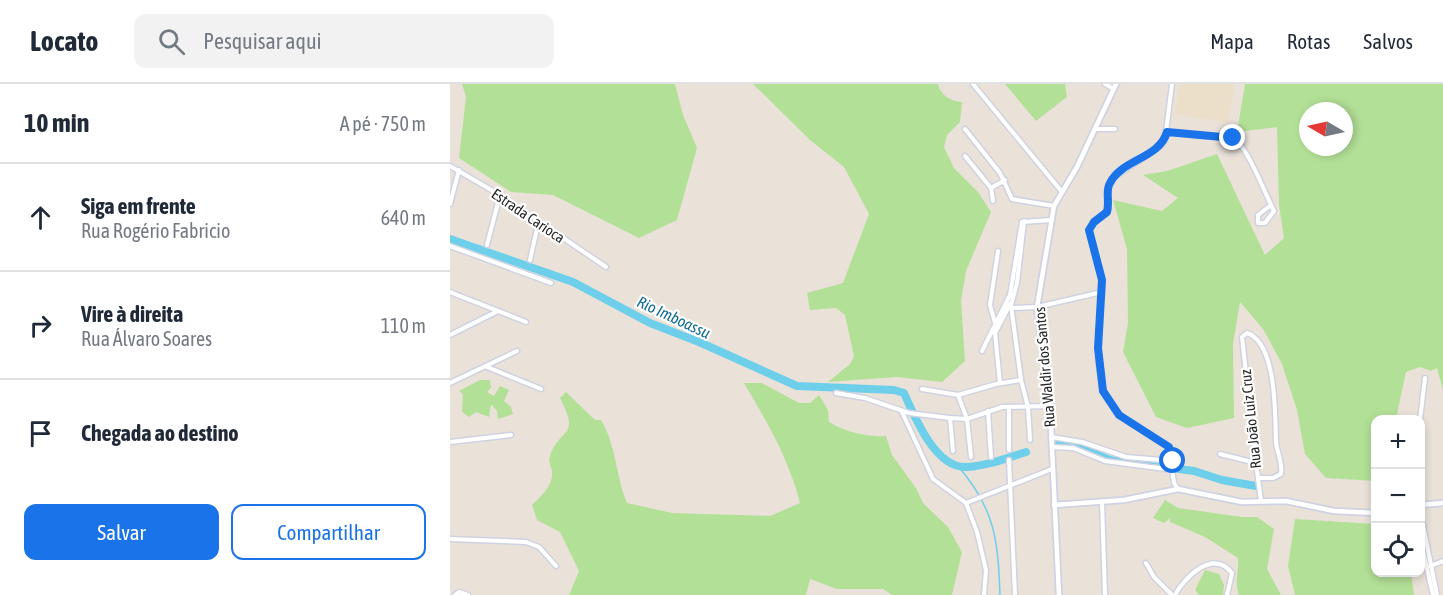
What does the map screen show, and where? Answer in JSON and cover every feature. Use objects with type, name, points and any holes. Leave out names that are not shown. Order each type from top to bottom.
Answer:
[{"type":"street","points":[[973,84],[1062,192]]},
{"type":"street","points":[[1105,84],[1115,87]]},
{"type":"street","points":[[1172,84],[1168,103],[1167,132],[1158,148],[1114,177],[1108,187],[1107,212],[1091,225],[1090,236],[1102,280],[1098,354],[1103,391],[1119,415],[1169,447],[1173,461],[1174,483],[1178,489]]},
{"type":"street","name":"Rua Waldir dos Santos","points":[[1059,595],[1050,406],[1037,307],[1054,206],[1096,129],[1115,87]]},
{"type":"street","points":[[966,129],[1005,180],[1009,195],[1016,200],[1054,206]]},
{"type":"street","points":[[1096,129],[1115,129]]},
{"type":"street","points":[[1167,132],[1233,138],[1240,141],[1271,205],[1274,213],[1262,225],[1256,220],[1258,215],[1271,205]]},
{"type":"street","points":[[965,156],[991,188],[993,201]]},
{"type":"street","name":"Estrada Carioca","points":[[450,166],[500,195],[538,224],[606,267]]},
{"type":"street","points":[[450,204],[459,170]]},
{"type":"street","points":[[991,188],[1005,180]]},
{"type":"street","points":[[487,245],[500,195]]},
{"type":"street","name":"Rua Waldir dos Santos","points":[[1000,383],[995,333],[1010,305],[1017,283],[1023,221],[1051,220]]},
{"type":"street","points":[[530,260],[538,224]]},
{"type":"street","points":[[450,246],[551,283]]},
{"type":"street","points":[[995,324],[990,305],[998,252]]},
{"type":"street","points":[[450,292],[526,322]]},
{"type":"street","points":[[1010,305],[1037,307],[1102,292]]},
{"type":"street","name":"Rua Waldir dos Santos","points":[[982,351],[995,324],[1010,305]]},
{"type":"street","name":"Rua Waldir dos Santos","points":[[1010,305],[1021,380],[1028,407],[1030,440]]},
{"type":"street","points":[[450,335],[499,310]]},
{"type":"street","name":"Rua João Luiz Cruz","points":[[1258,478],[1278,477],[1282,471],[1276,446],[1273,385],[1262,344],[1251,334],[1244,334],[1242,337],[1256,463],[1261,501]]},
{"type":"street","points":[[450,383],[517,351]]},
{"type":"street","points":[[486,367],[541,389]]},
{"type":"street","points":[[1421,415],[1425,378]]},
{"type":"street","name":"Rua Waldir dos Santos","points":[[922,389],[958,395],[1000,383],[1021,380]]},
{"type":"street","points":[[836,393],[865,398],[902,412],[950,418],[967,419],[988,411],[1009,407],[1050,406]]},
{"type":"street","points":[[958,395],[967,419],[971,456]]},
{"type":"street","points":[[1009,407],[1010,450]]},
{"type":"street","points":[[988,411],[991,457]]},
{"type":"street","points":[[902,412],[933,479],[966,503],[977,532],[986,570],[984,595]]},
{"type":"street","points":[[950,418],[952,451]]},
{"type":"street","points":[[450,442],[511,435]]},
{"type":"street","points":[[1051,437],[1075,441],[1126,457],[1173,461]]},
{"type":"street","points":[[1052,447],[1073,448],[1105,461],[1174,470]]},
{"type":"street","points":[[1220,454],[1256,463]]},
{"type":"street","points":[[1009,459],[1015,595]]},
{"type":"street","points":[[966,503],[1010,484],[1052,470]]},
{"type":"street","points":[[1054,505],[1124,501],[1178,489],[1233,501],[1286,501],[1334,511],[1371,513]]},
{"type":"street","points":[[1102,502],[1105,595]]},
{"type":"street","points":[[1425,505],[1443,503]]},
{"type":"street","points":[[1422,523],[1435,595]]},
{"type":"street","points":[[450,539],[526,542],[539,547],[556,566]]},
{"type":"street","points":[[1425,554],[1429,566]]},
{"type":"street","points":[[1429,566],[1443,561]]},
{"type":"street","points":[[1146,562],[1154,577],[1174,595],[1192,572],[1210,565],[1223,566],[1232,573],[1227,595]]},
{"type":"street","points":[[455,595],[459,592],[468,595]]},
{"type":"shaded area","points":[[1180,84],[1234,84],[1228,123],[1174,114]]},
{"type":"green space","points":[[462,84],[675,84],[683,115],[697,148],[677,220],[639,238],[553,195],[511,192],[459,158],[466,97]]},
{"type":"green space","points":[[753,84],[938,84],[941,92],[947,97],[962,102],[960,122],[947,135],[944,147],[954,168],[978,192],[991,212],[966,271],[961,301],[965,361],[942,382],[897,377],[828,382],[850,364],[854,356],[845,315],[836,308],[810,310],[807,293],[843,283],[869,214],[844,167],[810,140]]},
{"type":"green space","points":[[1005,84],[1065,84],[1067,97],[1036,121]]},
{"type":"green space","points":[[1245,84],[1443,84],[1443,390],[1437,368],[1431,371],[1420,367],[1406,372],[1397,415],[1371,415],[1371,481],[1326,478],[1305,454],[1297,410],[1282,364],[1263,329],[1240,302],[1233,344],[1234,418],[1187,428],[1156,417],[1123,352],[1128,322],[1127,249],[1113,200],[1162,211],[1178,198],[1143,175],[1167,171],[1217,154],[1265,255],[1284,238],[1279,205],[1277,127],[1237,132]]},
{"type":"green space","points":[[480,380],[490,380],[491,388],[487,392],[494,396],[500,386],[509,390],[504,401],[511,407],[513,414],[498,419],[497,411],[491,404],[489,417],[476,412],[469,417],[462,412],[463,394],[459,391]]},
{"type":"green space","points":[[744,383],[762,383],[799,403],[810,403],[819,395],[828,410],[829,422],[856,433],[886,436],[892,455],[916,488],[923,503],[948,527],[962,552],[952,595],[892,595],[883,589],[837,589],[810,579],[806,595],[569,595],[579,571],[560,532],[537,520],[532,505],[549,485],[552,475],[550,456],[569,426],[569,420],[560,398],[566,392],[595,420],[601,420],[610,439],[627,503],[672,513],[770,516],[800,503],[784,456]]},
{"type":"green space","points":[[1165,500],[1178,508],[1257,517],[1274,529],[1267,569],[1281,595],[1239,595],[1238,558],[1205,537],[1170,522],[1170,518],[1164,523],[1153,518]]},
{"type":"green space","points":[[1295,519],[1371,524],[1371,577],[1412,577],[1414,595],[1295,595],[1288,566]]},
{"type":"green space","points":[[1205,570],[1219,574],[1224,585],[1223,595],[1199,595],[1195,590]]},
{"type":"waterway","name":"Rio Imboassu","points":[[450,239],[573,282],[650,323],[699,342],[797,386],[894,390],[904,393],[928,440],[946,460],[956,465],[967,467],[982,465],[1026,452]]},
{"type":"waterway","points":[[1056,442],[1084,449],[1110,460],[1194,471],[1222,480],[1256,486]]},
{"type":"waterway","points":[[958,466],[980,497],[992,526],[998,558],[1000,595]]},
{"type":"waterway","points":[[1425,550],[1427,559]]},
{"type":"route","points":[[1173,461],[1169,447],[1119,415],[1110,405],[1103,391],[1098,361],[1102,280],[1089,230],[1091,225],[1107,212],[1108,187],[1114,177],[1158,148],[1167,132],[1233,138]]}]
